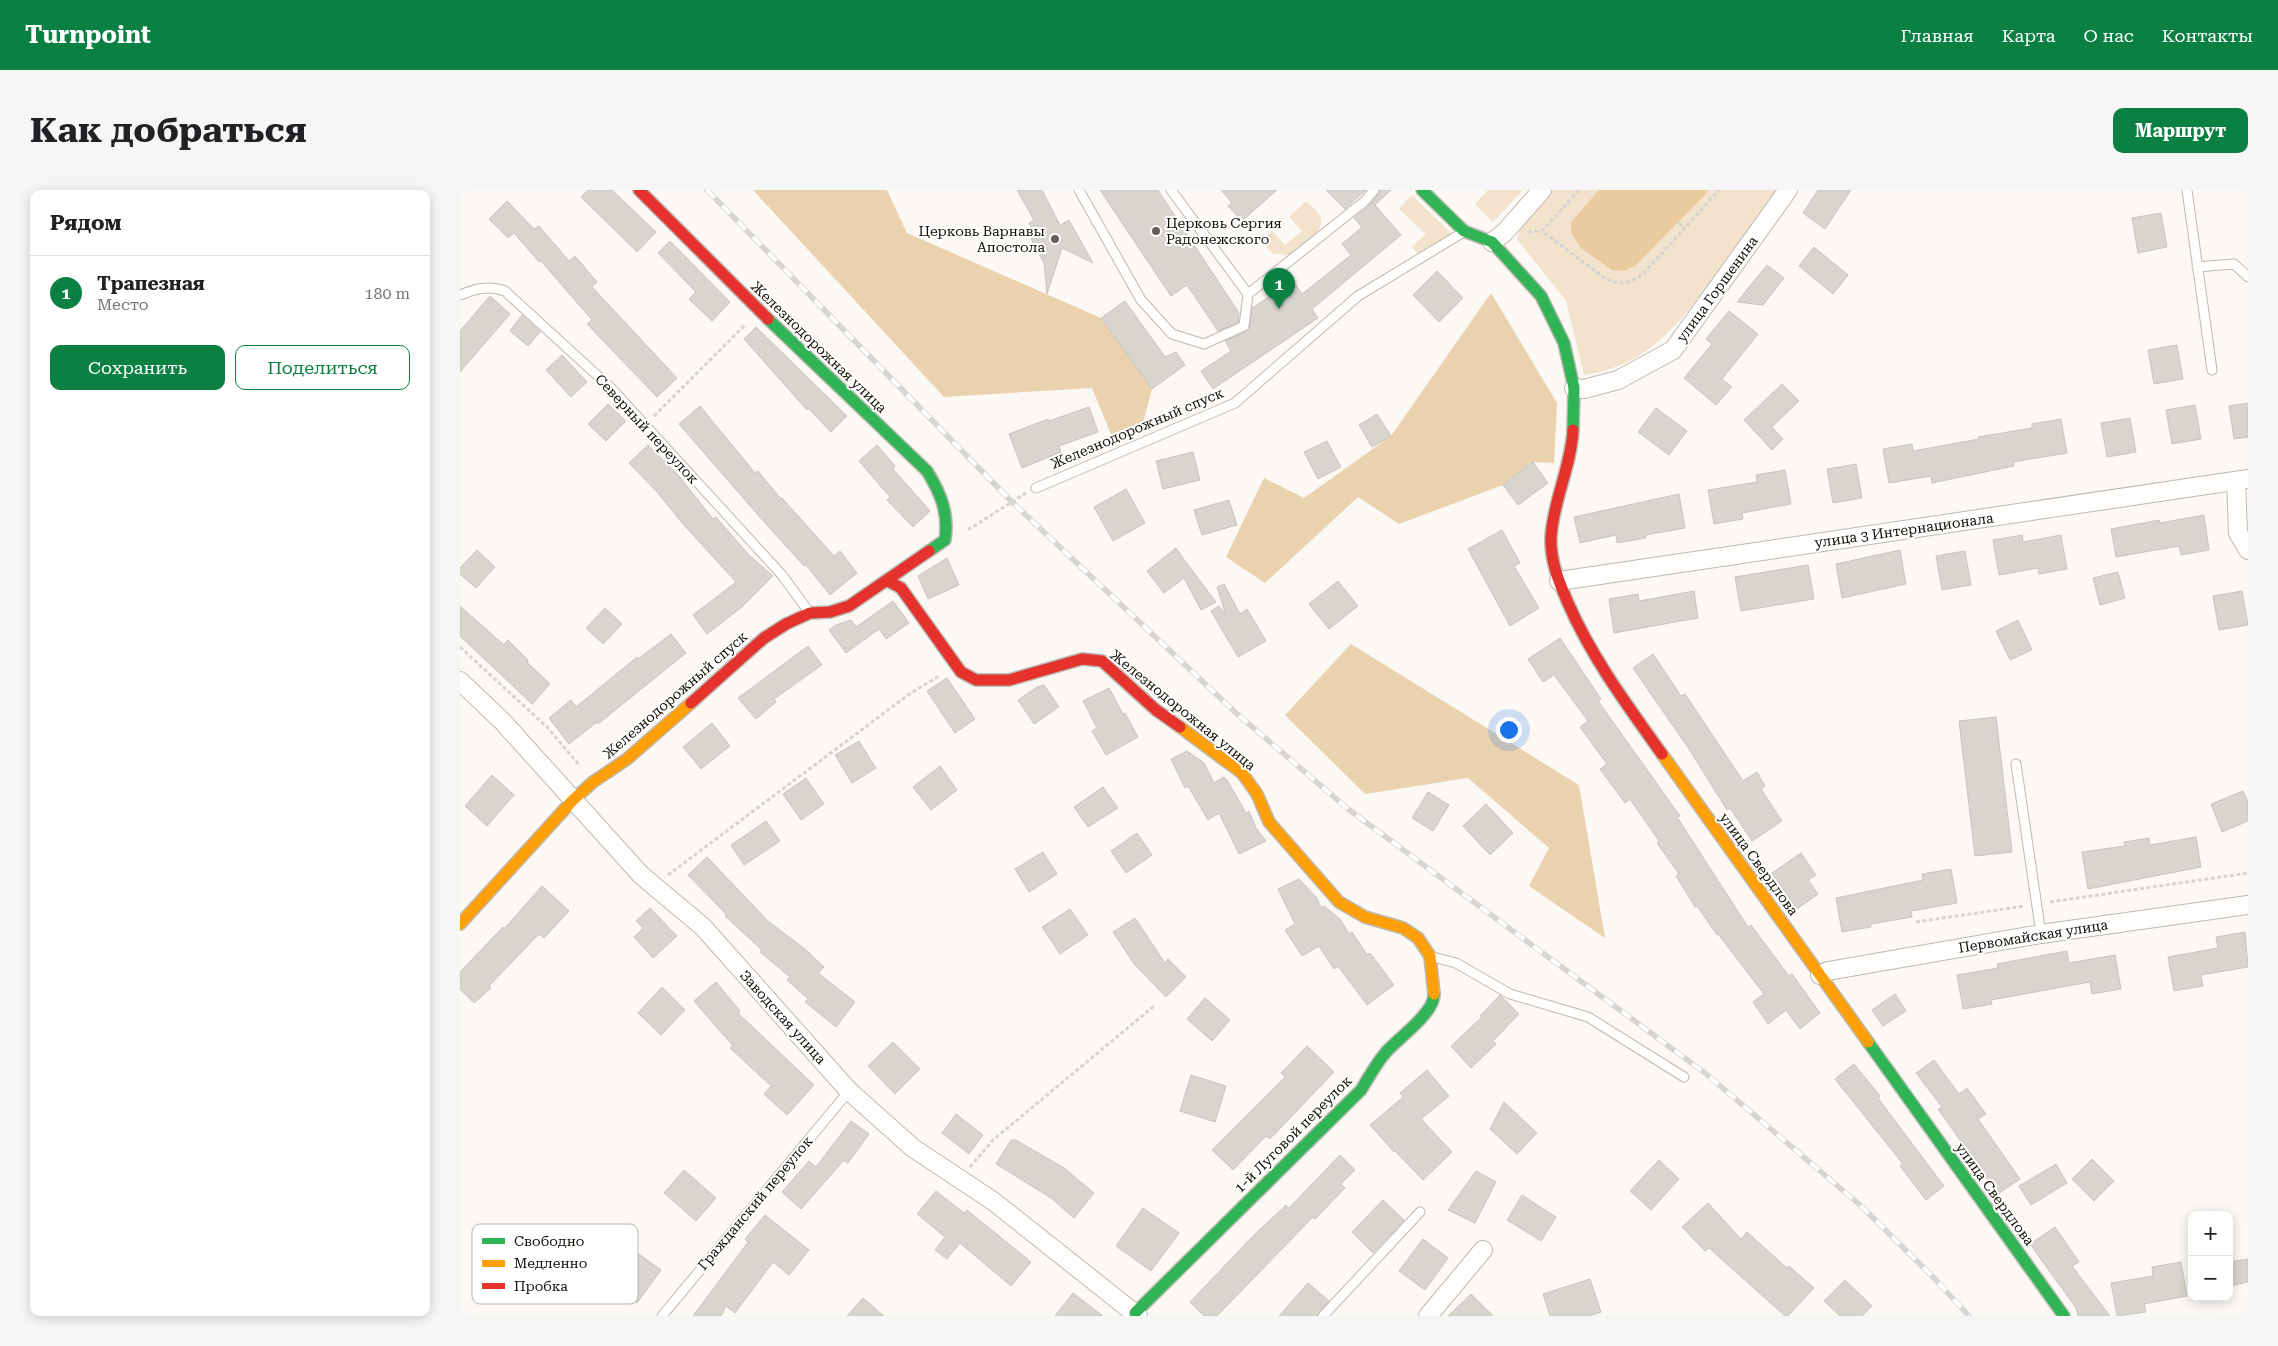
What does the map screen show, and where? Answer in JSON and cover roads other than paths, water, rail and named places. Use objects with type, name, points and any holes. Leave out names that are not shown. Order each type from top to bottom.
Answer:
[{"type":"street","name":"Железнодорожная улица","points":[[639,190],[760,311],[927,471],[943,496],[949,522],[945,540]]},
{"type":"street","points":[[1422,190],[1464,231],[1492,242],[1504,234],[1542,190]]},
{"type":"street","name":"улица Горшенина","points":[[1574,388],[1584,388],[1618,380],[1674,350],[1788,190]]},
{"type":"street","name":"улица Свердлова","points":[[1492,242],[1541,296],[1553,317],[1564,343],[1574,388],[1572,448],[1552,522],[1552,558],[1559,581],[1582,632],[1609,681],[2064,1316]]},
{"type":"street","points":[[2242,480],[2238,533],[2248,550]]},
{"type":"street","name":"улица 3 Интернационала","points":[[1559,581],[2242,480]]},
{"type":"street","name":"Железнодорожный спуск","points":[[460,924],[573,800],[593,782],[627,760],[764,638],[786,624],[810,613],[830,612],[849,606],[945,540]]},
{"type":"street","name":"Железнодорожная улица","points":[[888,581],[901,588],[961,672],[976,680],[1009,680],[1082,659],[1102,661],[1156,710],[1242,773],[1257,794],[1269,822],[1339,902],[1365,917],[1403,928],[1418,938],[1430,956]]},
{"type":"street","name":"Заводская улица","points":[[460,681],[503,722],[641,875],[703,928],[849,1091],[913,1148],[993,1201],[1135,1315]]},
{"type":"street","name":"Первомайская улица","points":[[1820,975],[1828,971],[2041,934],[2248,905]]},
{"type":"street","name":"1-й Луговой переулок","points":[[1135,1315],[1361,1090],[1386,1052],[1426,1013],[1434,998],[1430,956]]},
{"type":"street","points":[[1428,1316],[1483,1250]]},
{"type":"lane","points":[[1079,190],[1141,300],[1172,334],[1204,344],[1244,326],[1248,294],[1171,190]]},
{"type":"lane","points":[[1248,294],[1365,201],[1374,190]]},
{"type":"lane","points":[[2187,190],[2212,370]]},
{"type":"lane","name":"Железнодорожный спуск","points":[[1036,488],[1235,403],[1358,296],[1464,231]]},
{"type":"lane","points":[[2197,267],[2234,264],[2248,277]]},
{"type":"lane","name":"Северный переулок","points":[[460,295],[483,288],[495,287],[505,291],[612,389],[782,575],[810,613]]},
{"type":"lane","points":[[2016,764],[2041,934]]},
{"type":"lane","points":[[1430,956],[1456,963],[1510,994],[1588,1017],[1684,1077]]},
{"type":"lane","name":"Гражданский переулок","points":[[662,1316],[849,1091]]},
{"type":"lane","points":[[1323,1316],[1420,1212]]},
{"type":"railway","points":[[707,190],[1011,501],[1235,712],[1348,809],[1705,1073],[1860,1205],[1934,1278],[1969,1316]]},
{"type":"place","name":"Церковь Сергия Радонежского","points":[[1156,231]]},
{"type":"place","name":"Церковь Варнавы Апостола","points":[[1055,239]]},
{"type":"place","name":"Трапезная","points":[[1279,309]]}]
